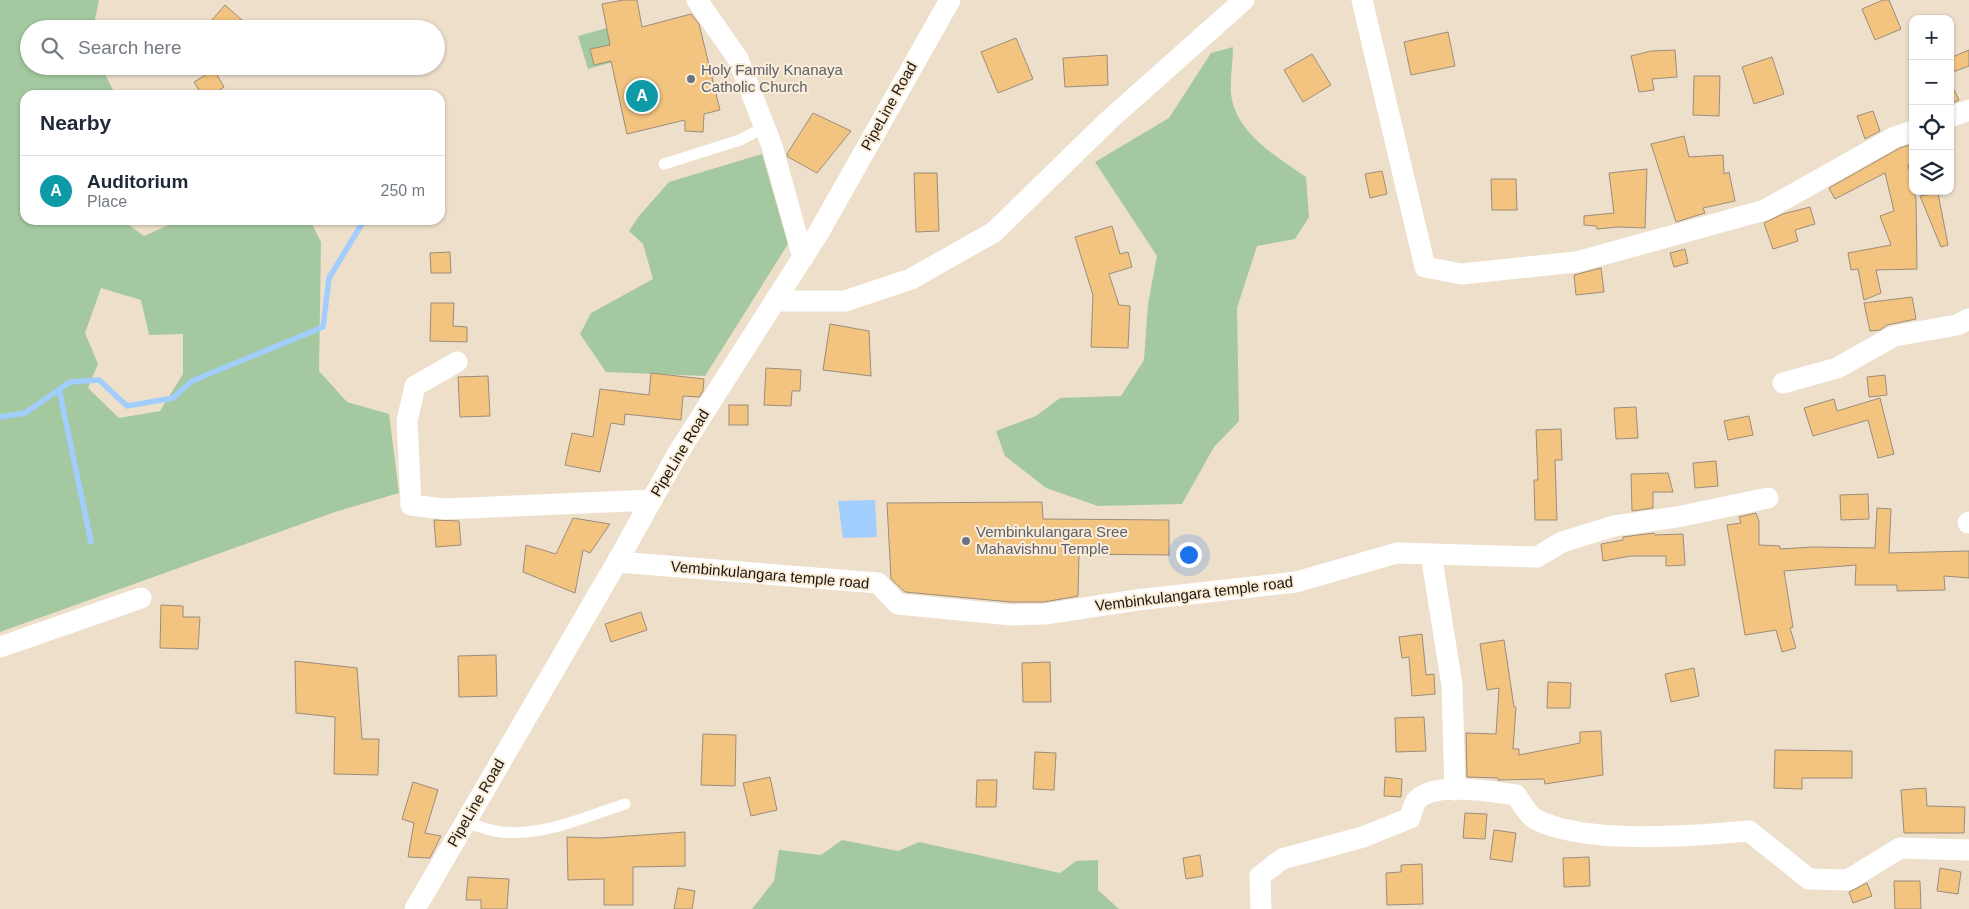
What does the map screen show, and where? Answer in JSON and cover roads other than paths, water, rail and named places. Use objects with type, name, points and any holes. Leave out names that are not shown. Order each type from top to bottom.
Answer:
[{"type":"street","points":[[697,0],[738,59],[772,146],[803,258]]},
{"type":"street","name":"PipeLine Road","points":[[415,909],[618,562],[678,453],[803,258],[950,0]]},
{"type":"street","points":[[776,301],[844,301],[910,278],[994,232],[1108,121],[1244,0]]},
{"type":"street","points":[[1362,0],[1425,267],[1462,274],[1576,262],[1764,210],[1895,137],[1909,132]]},
{"type":"street","points":[[1954,116],[1969,110]]},
{"type":"street","points":[[1783,383],[1837,368],[1894,336],[1957,325],[1969,319]]},
{"type":"street","points":[[457,362],[415,386],[407,421],[411,506],[444,509],[652,500]]},
{"type":"street","name":"Vembinkulangara temple road","points":[[618,562],[878,583],[898,604],[1011,615],[1045,614],[1296,582],[1397,553],[1537,557],[1562,542],[1614,526],[1677,517],[1768,498]]},
{"type":"street","points":[[1431,554],[1452,685],[1455,790]]},
{"type":"street","points":[[0,647],[141,598]]},
{"type":"street","points":[[1261,909],[1260,876],[1282,859],[1371,834],[1410,818],[1416,801],[1430,792],[1479,790],[1516,795],[1533,818],[1574,833],[1654,836],[1748,831],[1809,879],[1848,880],[1900,848],[1969,850]]},
{"type":"lane","points":[[664,164],[740,140],[765,127]]},
{"type":"lane","points":[[465,822],[495,831],[530,831],[568,823],[625,804]]},
{"type":"water","points":[[875,500],[877,537],[843,538],[838,501]]},
{"type":"waterway","points":[[0,417],[25,413],[70,382],[99,380],[127,406],[173,398],[192,381],[323,327],[329,278],[361,225]]},
{"type":"waterway","points":[[59,389],[91,542]]},
{"type":"place","name":"Holy Family Knanaya Catholic Church","points":[[691,79]]},
{"type":"place","name":"Auditorium","points":[[642,96]]},
{"type":"place","name":"Vembinkulangara Sree Mahavishnu Temple","points":[[966,541]]}]
